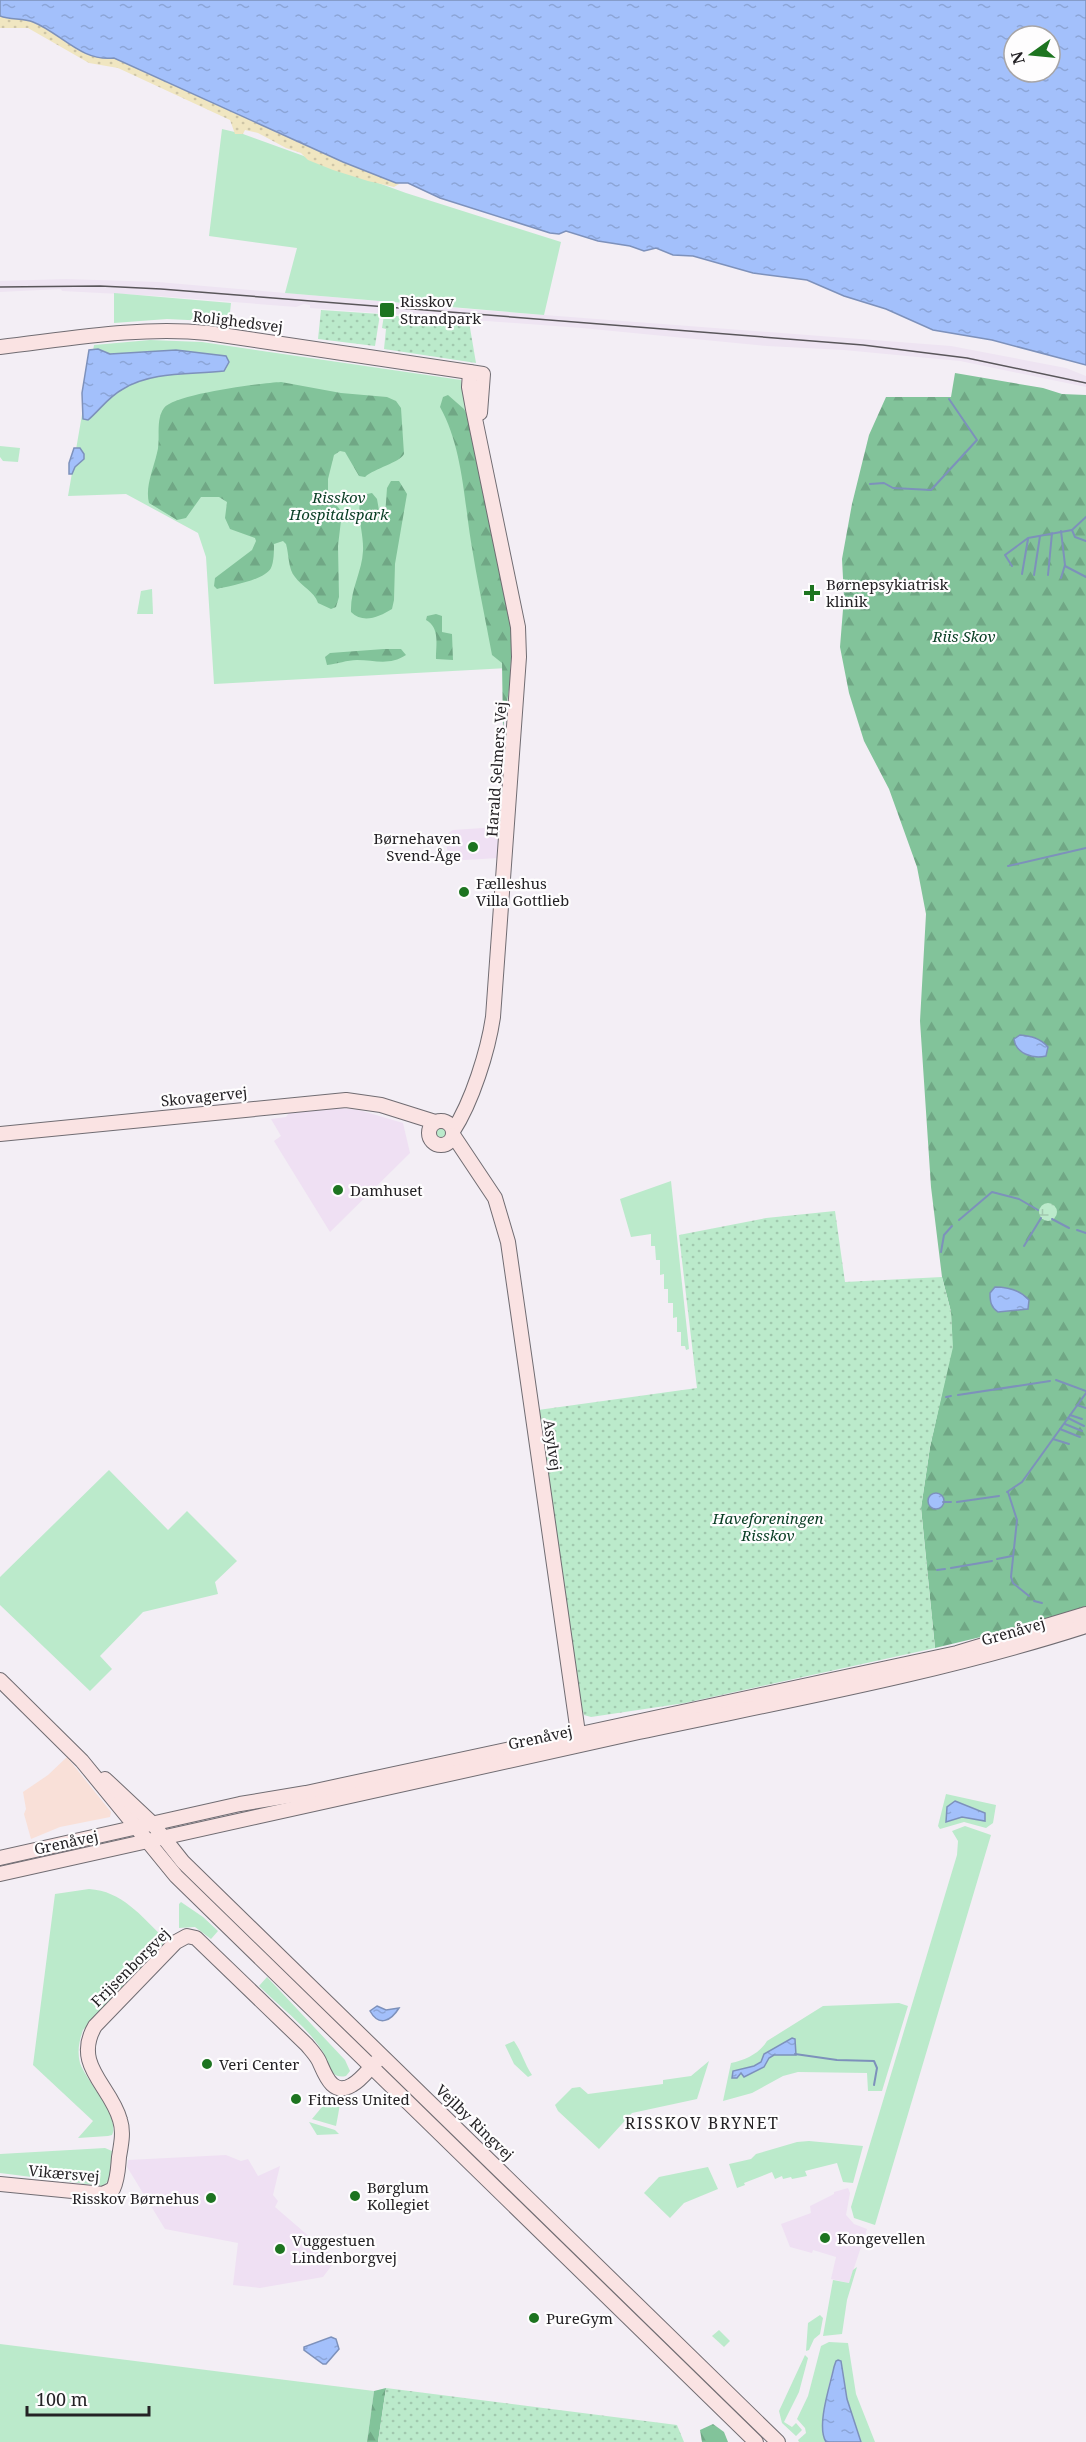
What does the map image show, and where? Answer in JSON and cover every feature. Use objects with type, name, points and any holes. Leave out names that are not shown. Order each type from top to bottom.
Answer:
[{"type":"street","name":"Rolighedsvej","points":[[0,347],[109,334],[176,330],[477,373]]},
{"type":"street","name":"Harald Selmers Vej","points":[[444,1131],[463,1115],[484,1055],[494,1010],[519,657],[518,627],[470,387],[477,373]]},
{"type":"street","name":"Skovagervej","points":[[0,1134],[336,1100],[373,1103],[410,1115],[444,1131]]},
{"type":"street","name":"Asylvej","points":[[444,1131],[468,1158],[495,1198],[508,1242],[579,1739]]},
{"type":"street","name":"Grenåvej","points":[[0,1874],[957,1653],[1086,1614]]},
{"type":"street","name":"Grenåvej","points":[[0,1858],[240,1804],[306,1793],[960,1663],[1086,1626]]},
{"type":"street","points":[[0,1680],[82,1761],[176,1876],[756,2442]]},
{"type":"street","name":"Vejlby Ringvej","points":[[82,1761],[110,1783],[152,1823],[183,1862],[778,2442]]},
{"type":"street","name":"Frijsenborgvej","points":[[117,2178],[122,2127],[115,2108],[90,2065],[88,2041],[95,2026],[182,1938],[187,1936],[196,1938],[307,2045],[317,2058],[328,2082],[333,2086],[349,2087],[382,2055]]},
{"type":"street","name":"Vikærsvej","points":[[0,2184],[103,2194],[113,2189],[117,2178]]},
{"type":"shaded area","points":[[66,279],[158,282],[479,310],[951,346],[1066,368],[1086,376],[1086,387],[960,361],[844,350],[767,346],[582,328],[310,308],[310,305],[304,304],[296,307],[62,291],[61,289],[0,292],[0,281]]},
{"type":"shaded area","name":"Børnehaven Svend-Åge","points":[[498,827],[500,831],[499,858],[448,861],[446,835],[453,830]]},
{"type":"shaded area","name":"Damhuset","points":[[342,1108],[359,1110],[403,1123],[410,1153],[330,1232],[274,1141],[281,1136],[271,1119],[286,1117],[289,1113]]},
{"type":"shaded area","points":[[67,1757],[111,1812],[110,1817],[60,1827],[31,1839],[24,1814],[26,1809],[23,1792],[48,1775]]},
{"type":"shaded area","name":"Risskov Børnehus","points":[[226,2155],[241,2161],[248,2159],[258,2176],[280,2166],[273,2195],[278,2201],[275,2207],[326,2251],[338,2257],[323,2277],[260,2288],[233,2285],[238,2243],[165,2229],[127,2167],[128,2160]]},
{"type":"shaded area","name":"Kongevellen","points":[[848,2188],[850,2193],[846,2215],[854,2224],[867,2229],[849,2283],[831,2279],[836,2257],[813,2250],[812,2253],[790,2247],[781,2224],[811,2213],[810,2206],[834,2192]]},
{"type":"green space","name":"Risskov Strandpark","points":[[222,129],[243,134],[406,193],[561,242],[544,315],[285,293],[297,248],[209,236]]},
{"type":"green space","points":[[114,293],[231,303],[229,322],[167,319],[114,323]]},
{"type":"green space","points":[[321,310],[380,314],[375,346],[318,339]]},
{"type":"green space","points":[[384,315],[469,322],[476,363],[384,349],[386,329],[382,328]]},
{"type":"green space","name":"Risskov Hospitalspark","points":[[150,340],[202,342],[461,380],[505,628],[508,668],[214,684],[206,557],[198,533],[126,494],[68,496],[94,345]]},
{"type":"green space","name":"Riis Skov","points":[[955,373],[1043,388],[1062,394],[1086,395],[1086,1606],[1014,1629],[935,1648],[921,1508],[930,1447],[952,1347],[951,1312],[942,1277],[931,1187],[920,1021],[926,914],[917,867],[889,789],[864,741],[849,693],[840,647],[844,597],[842,559],[852,504],[869,435],[886,397],[951,397]],"holes":[[[1029,1300],[1028,1309],[998,1312]]]},
{"type":"green space","points":[[281,382],[341,393],[387,397],[396,401],[401,408],[404,454],[397,460],[365,477],[359,476],[345,452],[340,451],[334,455],[328,479],[328,495],[342,512],[338,546],[339,597],[336,607],[331,609],[318,603],[314,595],[295,577],[290,566],[286,544],[283,541],[274,544],[272,566],[262,576],[217,589],[214,586],[215,578],[252,550],[256,541],[255,538],[230,529],[225,518],[227,502],[219,497],[201,497],[186,518],[177,520],[149,503],[149,485],[158,448],[160,418],[164,408],[171,403],[200,394]]},
{"type":"green space","points":[[448,395],[464,409],[470,420],[512,633],[510,683],[503,728],[502,663],[492,655],[473,556],[458,455],[440,407],[443,397]]},
{"type":"green space","points":[[0,446],[20,448],[18,462],[3,461],[0,457]]},
{"type":"green space","points":[[391,481],[399,481],[407,494],[395,564],[394,600],[392,609],[387,612],[376,617],[361,618],[351,612],[352,596],[363,551],[360,502],[362,495],[372,493],[377,499],[380,516],[385,516],[387,488]]},
{"type":"green space","points":[[152,589],[153,614],[137,614],[141,591]]},
{"type":"green space","points":[[436,614],[442,616],[442,632],[452,634],[453,660],[436,659],[435,632],[426,620],[427,616]]},
{"type":"green space","points":[[401,649],[406,655],[388,661],[353,660],[327,665],[325,657],[330,653]]},
{"type":"green space","points":[[441,1126],[446,1128],[448,1133],[446,1138],[441,1140],[436,1138],[434,1133],[436,1128]]},
{"type":"green space","points":[[671,1181],[689,1349],[686,1350],[685,1346],[681,1346],[681,1332],[677,1332],[677,1317],[673,1318],[673,1303],[668,1303],[668,1289],[664,1289],[664,1274],[660,1275],[660,1260],[656,1260],[655,1246],[651,1246],[651,1234],[631,1237],[620,1199]]},
{"type":"green space","points":[[1048,1203],[1054,1206],[1057,1212],[1054,1218],[1048,1221],[1042,1218],[1039,1212],[1042,1206]]},
{"type":"green space","name":"Haveforeningen Risskov","points":[[835,1211],[845,1282],[942,1277],[951,1312],[953,1347],[930,1447],[921,1508],[935,1648],[685,1703],[591,1717],[584,1715],[578,1695],[538,1410],[697,1388],[679,1235],[766,1218]]},
{"type":"green space","points":[[109,1470],[168,1530],[187,1511],[237,1561],[215,1582],[218,1594],[143,1612],[100,1656],[112,1669],[90,1691],[0,1605],[0,1577]]},
{"type":"green space","points":[[946,1794],[996,1805],[993,1823],[986,1828],[964,1822],[940,1829],[938,1826]],"holes":[[[955,1801],[985,1813],[983,1821],[973,1817],[957,1817]]]},
{"type":"green space","points":[[965,1826],[991,1835],[875,2225],[854,2218],[851,2207],[957,1855],[958,1841],[952,1831]]},
{"type":"green space","points":[[89,1889],[111,1894],[130,1906],[163,1937],[164,1943],[83,2030],[79,2046],[80,2063],[107,2109],[113,2127],[112,2135],[78,2138],[93,2121],[33,2065],[55,1894]]},
{"type":"green space","points":[[181,1902],[218,1931],[211,1939],[195,1927],[179,1928],[179,1904]]},
{"type":"green space","points":[[267,1977],[345,2060],[350,2071],[346,2076],[332,2072],[324,2053],[315,2040],[259,1986]]},
{"type":"green space","points":[[899,2003],[908,2006],[882,2091],[868,2091],[867,2073],[798,2072],[783,2076],[752,2093],[723,2101],[731,2063],[751,2056],[767,2041],[823,2006]]},
{"type":"green space","points":[[514,2041],[532,2075],[528,2077],[514,2064],[505,2045]]},
{"type":"green space","points":[[709,2061],[697,2099],[632,2113],[599,2149],[558,2111],[555,2105],[572,2088],[580,2087],[588,2094],[663,2084],[663,2080],[691,2076]]},
{"type":"green space","points":[[391,2075],[704,2379],[661,2341],[389,2078]]},
{"type":"green space","points":[[331,2096],[341,2099],[336,2126],[312,2119]]},
{"type":"green space","points":[[309,2122],[335,2130],[339,2134],[317,2135]]},
{"type":"green space","points":[[797,2142],[863,2146],[853,2183],[843,2182],[837,2163],[805,2171],[807,2176],[792,2179],[791,2177],[783,2179],[782,2176],[775,2179],[772,2172],[737,2188],[729,2164],[751,2159],[756,2154]]},
{"type":"green space","points":[[105,2148],[112,2151],[109,2180],[103,2186],[0,2173],[0,2154]]},
{"type":"green space","points":[[708,2167],[718,2189],[684,2203],[670,2218],[644,2193],[659,2177]]},
{"type":"green space","points":[[857,2267],[847,2300],[842,2334],[823,2336],[833,2280],[849,2283],[853,2270]]},
{"type":"green space","points":[[820,2315],[823,2318],[820,2334],[806,2351],[808,2323]]},
{"type":"green space","points":[[719,2330],[730,2341],[724,2347],[712,2336]]},
{"type":"green space","points":[[829,2342],[848,2343],[856,2394],[875,2442],[861,2442],[847,2399],[841,2361],[834,2368],[827,2394],[824,2417],[826,2442],[799,2442],[798,2440],[806,2433],[805,2428],[797,2419],[808,2396],[821,2346]]},
{"type":"green space","points":[[0,2344],[374,2391],[367,2442],[0,2442]]},
{"type":"green space","points":[[805,2355],[808,2358],[799,2392],[784,2422],[792,2427],[796,2423],[802,2430],[796,2436],[782,2423],[779,2411]]},
{"type":"green space","points":[[386,2388],[378,2442],[367,2442],[374,2391]]},
{"type":"green space","points":[[386,2388],[677,2425],[684,2442],[378,2442]]},
{"type":"green space","points":[[713,2424],[724,2432],[728,2442],[702,2442],[700,2430]]},
{"type":"sand","points":[[0,16],[33,22],[92,56],[114,58],[343,162],[399,184],[394,187],[333,170],[308,160],[301,153],[258,133],[245,130],[243,134],[235,134],[230,120],[118,68],[89,63],[28,28],[0,28]]},
{"type":"water","points":[[0,0],[1086,0],[1086,365],[992,340],[933,330],[886,309],[844,296],[807,280],[753,273],[693,256],[673,255],[656,248],[644,251],[566,231],[559,234],[550,233],[440,198],[408,183],[396,183],[343,162],[114,58],[91,56],[33,22],[0,16]]},
{"type":"water","points":[[98,349],[110,354],[176,350],[226,356],[229,362],[224,371],[159,376],[135,383],[113,396],[88,420],[83,419],[82,393],[89,350]]},
{"type":"water","points":[[74,448],[80,448],[84,459],[75,467],[72,474],[69,474],[69,463]]},
{"type":"water","points":[[1020,1035],[1042,1041],[1048,1047],[1046,1056],[1036,1057],[1022,1052],[1014,1039]]},
{"type":"water","points":[[995,1287],[1022,1294],[1029,1300],[1028,1309],[998,1312],[992,1306],[990,1299],[990,1293]]},
{"type":"water","points":[[936,1493],[944,1501],[936,1509],[928,1501]]},
{"type":"water","points":[[955,1801],[985,1813],[985,1821],[962,1817],[946,1822],[947,1807]]},
{"type":"water","points":[[377,2006],[386,2010],[399,2008],[389,2019],[381,2021],[370,2011]]},
{"type":"water","points":[[792,2038],[795,2039],[796,2055],[774,2055],[769,2058],[764,2067],[744,2077],[741,2073],[737,2078],[732,2078],[733,2071],[754,2066],[761,2062],[764,2054]]},
{"type":"water","points":[[331,2337],[336,2339],[339,2349],[326,2364],[304,2350],[304,2347]]},
{"type":"water","points":[[838,2360],[841,2361],[847,2399],[861,2442],[826,2442],[823,2435],[825,2406],[834,2367]]},
{"type":"waterway","points":[[870,484],[884,483],[893,488],[931,490],[977,440],[949,399]]},
{"type":"waterway","points":[[1086,517],[1072,530],[1075,537],[1086,541]]},
{"type":"waterway","points":[[1012,566],[1005,555],[1028,538],[1072,530]]},
{"type":"waterway","points":[[1061,531],[1065,565],[1061,578]]},
{"type":"waterway","points":[[1048,575],[1052,533]]},
{"type":"waterway","points":[[1034,575],[1040,536]]},
{"type":"waterway","points":[[1022,574],[1028,539]]},
{"type":"waterway","points":[[1065,566],[1086,577]]},
{"type":"waterway","points":[[1008,866],[1086,848]]},
{"type":"waterway","points":[[959,1220],[992,1192],[1019,1199],[1038,1210]]},
{"type":"waterway","points":[[1024,1246],[1041,1218]]},
{"type":"waterway","points":[[1052,1219],[1069,1228]]},
{"type":"waterway","points":[[941,1252],[944,1235],[952,1226]]},
{"type":"waterway","points":[[1077,1230],[1086,1233]]},
{"type":"waterway","points":[[1056,1380],[1086,1391]]},
{"type":"waterway","points":[[958,1395],[1050,1381]]},
{"type":"waterway","points":[[1007,1492],[1022,1482],[1086,1393]]},
{"type":"waterway","points":[[946,1397],[951,1396]]},
{"type":"waterway","points":[[1077,1405],[1086,1408]]},
{"type":"waterway","points":[[1070,1415],[1082,1419]]},
{"type":"waterway","points":[[1068,1418],[1084,1426]]},
{"type":"waterway","points":[[1065,1424],[1082,1431]]},
{"type":"waterway","points":[[1060,1429],[1080,1437]]},
{"type":"waterway","points":[[1053,1439],[1069,1444]]},
{"type":"waterway","points":[[1008,1492],[1017,1520],[1011,1577],[1013,1583],[1029,1596]]},
{"type":"waterway","points":[[957,1502],[999,1496]]},
{"type":"waterway","points":[[943,1502],[951,1502]]},
{"type":"waterway","points":[[997,1559],[1012,1556]]},
{"type":"waterway","points":[[951,1568],[992,1561]]},
{"type":"waterway","points":[[937,1570],[945,1569]]},
{"type":"waterway","points":[[1034,1601],[1042,1603]]},
{"type":"waterway","points":[[795,2054],[837,2060],[874,2061],[877,2068],[874,2085]]},
{"type":"tram line","points":[[0,287],[100,286],[161,289],[863,345],[967,358],[1086,383]]},
{"type":"place","name":"Risskov Strandpark","points":[[387,310]]},
{"type":"place","name":"Børnepsykiatrisk klinik","points":[[812,593]]},
{"type":"place","name":"Børnehaven Svend-Åge","points":[[473,847]]},
{"type":"place","name":"Fælleshus Villa Gottlieb","points":[[464,892]]},
{"type":"place","name":"Damhuset","points":[[338,1190]]},
{"type":"place","name":"Veri Center","points":[[207,2064]]},
{"type":"place","name":"Fitness United","points":[[296,2099]]},
{"type":"place","name":"Børglum Kollegiet","points":[[355,2196]]},
{"type":"place","name":"Risskov Børnehus","points":[[211,2198]]},
{"type":"place","name":"Kongevellen","points":[[825,2238]]},
{"type":"place","name":"Vuggestuen Lindenborgvej","points":[[280,2249]]},
{"type":"place","name":"PureGym","points":[[534,2318]]},
{"type":"district","name":"RISSKOV BRYNET","points":[[702,2123]]}]
